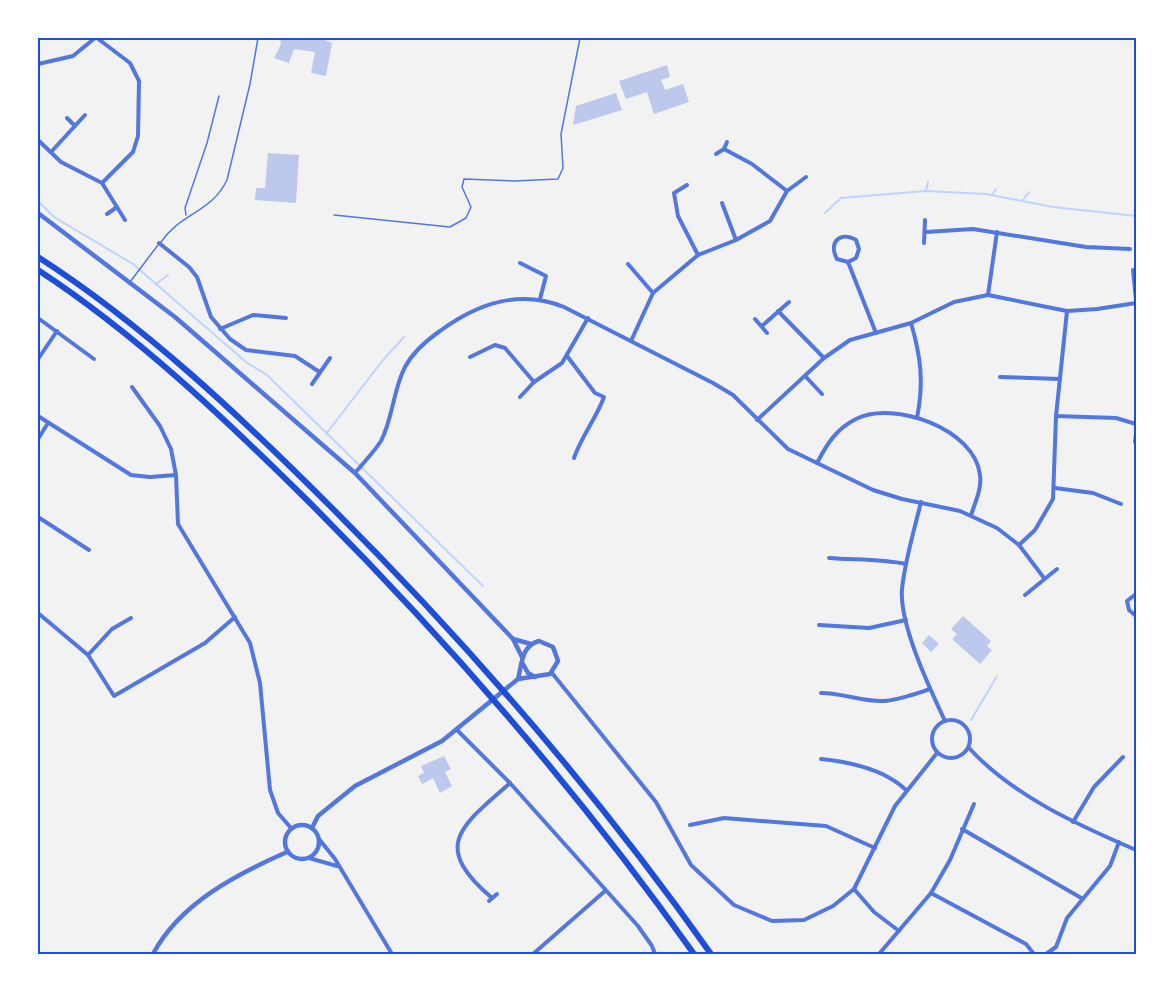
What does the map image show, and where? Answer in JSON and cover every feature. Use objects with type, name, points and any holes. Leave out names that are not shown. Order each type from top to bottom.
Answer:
[{"type":"highway","points":[[38,257],[123,317],[269,444],[440,618],[503,688],[615,826],[711,954]]},
{"type":"highway","points":[[38,270],[165,369],[263,456],[360,554],[512,718],[606,836],[694,954]]},
{"type":"street","points":[[38,64],[73,56],[96,38],[130,63],[139,81],[138,136],[133,152],[102,183]]},
{"type":"street","points":[[51,152],[85,115]]},
{"type":"street","points":[[67,118],[75,126]]},
{"type":"street","points":[[38,140],[61,162],[102,183],[126,220]]},
{"type":"street","points":[[717,154],[724,149],[727,142]]},
{"type":"street","points":[[724,149],[752,164],[787,191]]},
{"type":"street","points":[[630,341],[653,293],[698,255],[736,240],[770,222],[787,191],[806,177]]},
{"type":"street","points":[[687,185],[674,193],[678,216],[698,255]]},
{"type":"street","points":[[722,203],[736,240]]},
{"type":"street","points":[[107,214],[117,207]]},
{"type":"street","points":[[38,213],[130,282],[268,395],[355,473],[513,639],[528,673],[535,677]]},
{"type":"street","points":[[924,220],[926,232],[924,243]]},
{"type":"street","points":[[926,232],[973,229],[997,231],[1086,247],[1130,249]]},
{"type":"street","points":[[988,295],[997,231]]},
{"type":"street","points":[[848,235],[856,240],[859,249],[856,258],[848,262],[837,259],[833,250],[834,243],[840,237],[848,235]]},
{"type":"street","points":[[159,243],[189,267],[196,276],[211,317],[220,329],[246,350],[295,356],[318,371]]},
{"type":"street","points":[[848,262],[876,333]]},
{"type":"street","points":[[520,263],[546,276],[540,299]]},
{"type":"street","points":[[628,264],[653,293]]},
{"type":"street","points":[[757,420],[824,358],[849,340],[911,323],[954,302],[988,295],[1067,311],[1097,309],[1137,301],[1133,270]]},
{"type":"street","points":[[355,473],[381,440],[399,381],[406,365],[417,351],[452,323],[481,307],[505,300],[540,299],[588,318],[713,382],[733,395],[788,449],[873,490],[971,515],[997,528],[1019,545],[1044,578]]},
{"type":"street","points":[[762,326],[789,302]]},
{"type":"street","points":[[778,311],[824,358]]},
{"type":"street","points":[[1019,545],[1046,514],[1055,488],[1056,416],[1067,311]]},
{"type":"street","points":[[220,329],[253,315],[286,318]]},
{"type":"street","points":[[38,318],[94,359]]},
{"type":"street","points":[[520,397],[534,382],[567,356],[588,318]]},
{"type":"street","points":[[755,319],[767,333]]},
{"type":"street","points":[[911,323],[922,367],[922,391],[917,418]]},
{"type":"street","points":[[38,359],[57,331]]},
{"type":"street","points":[[470,357],[495,345],[505,348],[534,382]]},
{"type":"street","points":[[567,356],[595,393],[604,397],[597,415],[582,436],[574,458]]},
{"type":"street","points":[[312,384],[318,371],[330,358]]},
{"type":"street","points":[[806,377],[822,393]]},
{"type":"street","points":[[1000,377],[1060,379]]},
{"type":"street","points":[[132,387],[165,436],[174,460],[178,524],[236,617],[255,656],[270,790],[278,813],[291,828]]},
{"type":"street","points":[[817,463],[827,443],[840,428],[859,417],[886,415],[917,418],[951,432],[973,452],[981,475],[971,515]]},
{"type":"street","points":[[38,416],[132,475],[150,477],[176,475]]},
{"type":"street","points":[[1056,416],[1116,418],[1137,424]]},
{"type":"street","points":[[38,439],[48,423]]},
{"type":"street","points":[[1135,442],[1137,434]]},
{"type":"street","points":[[1055,488],[1093,494],[1120,504]]},
{"type":"street","points":[[921,502],[902,591],[906,620],[930,689],[945,721]]},
{"type":"street","points":[[38,517],[89,550]]},
{"type":"street","points":[[829,558],[871,562],[886,560],[906,564]]},
{"type":"street","points":[[1025,595],[1057,568]]},
{"type":"street","points":[[1137,594],[1127,601],[1129,610],[1137,616]]},
{"type":"street","points":[[38,613],[88,655],[114,696],[206,643],[236,617]]},
{"type":"street","points":[[88,655],[112,629],[131,618]]},
{"type":"street","points":[[819,625],[869,628],[906,620]]},
{"type":"street","points":[[312,828],[318,816],[355,786],[457,730],[518,679],[543,677],[552,673],[558,661],[554,647],[543,642],[531,644],[513,639]]},
{"type":"street","points":[[518,679],[522,659],[531,644]]},
{"type":"street","points":[[552,673],[656,802],[691,865],[734,905],[772,921],[804,920],[833,906],[854,889],[889,816],[906,790],[937,753]]},
{"type":"street","points":[[821,693],[842,693],[881,701],[903,698],[930,689]]},
{"type":"street","points":[[945,721],[958,721],[967,728],[971,737],[969,748],[957,758],[944,757],[937,753],[932,740],[933,732],[945,721]]},
{"type":"street","points":[[457,730],[510,783],[638,926],[655,954]]},
{"type":"street","points":[[969,748],[987,768],[1073,822],[1137,850]]},
{"type":"street","points":[[1073,822],[1094,787],[1123,757]]},
{"type":"street","points":[[821,759],[843,761],[878,771],[906,790]]},
{"type":"street","points":[[497,894],[490,899],[463,868],[459,860],[457,842],[464,824],[510,783]]},
{"type":"street","points":[[879,954],[931,892],[950,860],[974,804]]},
{"type":"street","points":[[690,825],[724,818],[826,826],[875,848]]},
{"type":"street","points":[[287,852],[285,839],[291,828],[302,825],[312,828],[325,844],[392,954]]},
{"type":"street","points":[[963,828],[1083,898]]},
{"type":"street","points":[[309,858],[318,846],[319,839]]},
{"type":"street","points":[[1046,954],[1056,947],[1068,918],[1110,866],[1119,842]]},
{"type":"street","points":[[287,852],[301,860],[309,858],[338,867]]},
{"type":"street","points":[[153,954],[174,927],[217,887],[287,852]]},
{"type":"street","points":[[854,889],[874,912],[899,931]]},
{"type":"street","points":[[533,954],[605,891]]},
{"type":"street","points":[[931,892],[1026,944],[1034,954]]},
{"type":"lane","points":[[130,282],[159,243],[186,216],[210,204],[220,194],[227,180],[250,84],[258,38]]},
{"type":"lane","points":[[334,215],[450,227],[466,218],[471,207],[462,187],[464,179],[534,181],[558,179],[563,168],[561,134],[580,38]]},
{"type":"lane","points":[[186,216],[185,208],[207,143],[219,96]]},
{"type":"building","points":[[280,38],[319,38],[332,43],[326,76],[311,73],[315,52],[294,49],[289,63],[274,58],[281,44]]},
{"type":"building","points":[[667,65],[670,77],[661,80],[665,90],[683,84],[689,102],[654,114],[647,92],[626,99],[619,81]]},
{"type":"building","points":[[616,93],[622,110],[573,125],[576,106]]},
{"type":"building","points":[[268,153],[299,155],[296,203],[255,200],[256,188],[265,188]]},
{"type":"building","points":[[963,616],[991,641],[987,646],[992,650],[980,664],[952,639],[957,634],[951,629]]},
{"type":"building","points":[[929,635],[939,644],[931,652],[922,643]]},
{"type":"building","points":[[444,756],[451,769],[445,772],[452,786],[440,793],[433,778],[422,784],[418,776],[424,773],[421,766]]},
{"type":"waterway","points":[[926,191],[928,182]]},
{"type":"waterway","points":[[992,195],[996,189]]},
{"type":"waterway","points":[[825,213],[841,198],[926,191],[986,194],[1053,207],[1136,216]]},
{"type":"waterway","points":[[1022,201],[1029,192]]},
{"type":"waterway","points":[[38,201],[54,217],[133,264],[246,362],[267,375],[483,586]]},
{"type":"waterway","points":[[156,284],[168,275]]},
{"type":"waterway","points":[[326,434],[383,360],[404,337]]},
{"type":"waterway","points":[[971,720],[997,676]]}]
